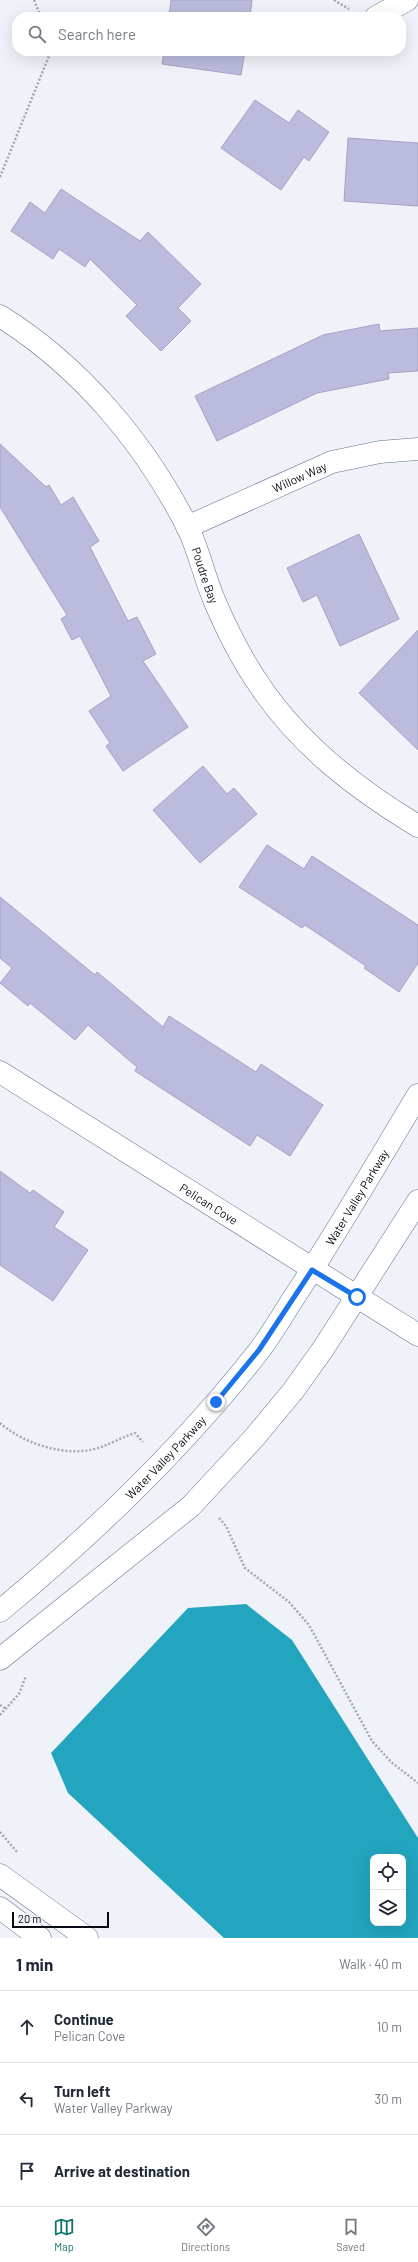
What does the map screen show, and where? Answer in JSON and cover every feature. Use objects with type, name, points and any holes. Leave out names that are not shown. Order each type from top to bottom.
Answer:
[{"type":"street","points":[[385,12],[407,0]]},
{"type":"street","name":"Poudre Bay","points":[[0,316],[49,350],[104,403],[143,455],[187,527],[215,602],[234,643],[258,683],[281,714],[312,748],[343,775],[383,806],[418,826]]},
{"type":"street","name":"Willow Way","points":[[187,527],[332,462],[380,452],[418,449]]},
{"type":"street","name":"Pelican Cove","points":[[0,1072],[312,1270],[418,1335]]},
{"type":"street","name":"Water Valley Parkway","points":[[0,1611],[30,1586],[163,1461],[216,1402],[259,1350],[312,1270],[418,1095]]},
{"type":"street","points":[[0,1659],[190,1506],[254,1438],[293,1391],[357,1297],[418,1201]]},
{"type":"street","points":[[0,1875],[87,1938]]},
{"type":"street","points":[[0,1908],[40,1938]]},
{"type":"path","points":[[34,0],[39,12]]},
{"type":"path","points":[[0,177],[49,56]]},
{"type":"path","points":[[0,1423],[7,1429],[30,1441],[48,1447],[73,1451],[100,1447],[135,1433],[163,1461]]},
{"type":"path","points":[[200,1496],[226,1526],[245,1568],[289,1602],[309,1625],[372,1742],[391,1762],[418,1783]]},
{"type":"path","points":[[0,1715],[4,1708],[19,1694]]},
{"type":"path","points":[[0,1705],[4,1708]]},
{"type":"water","points":[[246,1604],[292,1640],[418,1838],[418,1938],[224,1938],[68,1793],[51,1753],[188,1608]]},
{"type":"building","points":[[171,0],[252,0],[251,12],[170,12]]},
{"type":"building","points":[[163,56],[244,56],[241,75],[162,64]]},
{"type":"building","points":[[255,100],[289,123],[298,110],[329,132],[309,161],[304,157],[281,190],[221,148]]},
{"type":"building","points":[[348,138],[418,143],[418,206],[344,201]]},
{"type":"building","points":[[61,189],[140,241],[148,232],[201,284],[178,308],[191,321],[161,351],[126,316],[137,305],[90,259],[85,267],[59,249],[53,259],[11,231],[30,202],[45,213]]},
{"type":"building","points":[[379,324],[380,331],[418,328],[418,371],[388,373],[389,379],[317,393],[217,441],[195,396],[323,335]]},
{"type":"building","points":[[0,444],[46,487],[49,485],[61,505],[73,497],[99,541],[90,547],[128,621],[137,617],[156,654],[143,661],[188,727],[123,771],[106,746],[110,743],[89,711],[111,696],[80,636],[72,640],[61,619],[67,615],[0,507]]},
{"type":"building","points":[[359,534],[399,619],[340,646],[317,595],[303,602],[287,568]]},
{"type":"building","points":[[418,630],[418,750],[359,693]]},
{"type":"building","points":[[203,766],[227,794],[234,788],[257,814],[200,863],[153,810]]},
{"type":"building","points":[[267,845],[304,869],[312,856],[418,925],[418,963],[399,992],[364,968],[366,966],[305,925],[302,928],[239,887]]},
{"type":"building","points":[[0,897],[95,975],[97,972],[163,1027],[169,1016],[256,1072],[261,1064],[323,1105],[290,1156],[257,1135],[250,1146],[135,1071],[137,1067],[88,1025],[75,1040],[30,1003],[28,1006],[0,983],[12,968],[0,958]]},
{"type":"building","points":[[0,1171],[30,1193],[33,1190],[64,1212],[54,1227],[88,1250],[53,1301],[0,1265]]},
{"type":"route","points":[[216,1402],[259,1350],[312,1270],[357,1297]]}]
